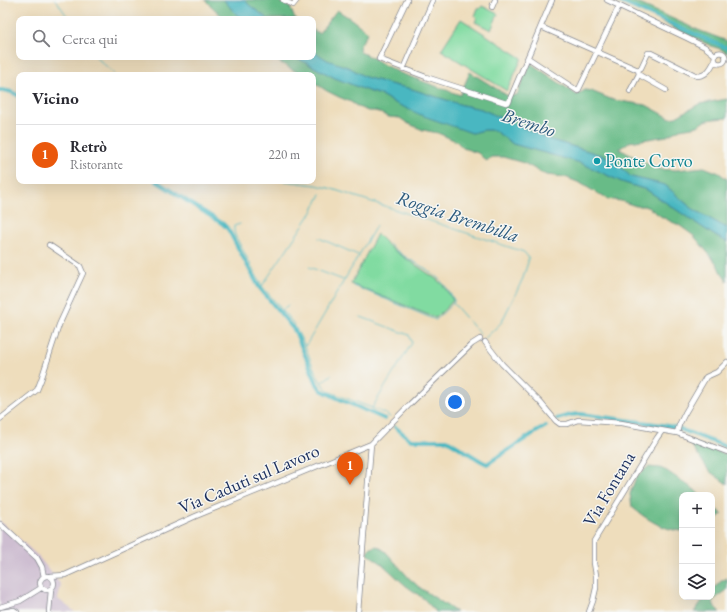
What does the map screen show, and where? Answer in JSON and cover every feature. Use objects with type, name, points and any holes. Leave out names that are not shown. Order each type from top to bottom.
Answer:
[{"type":"street","points":[[283,0],[293,5],[297,0]]},
{"type":"street","points":[[406,0],[379,59],[426,77],[506,103],[509,102],[552,0]]},
{"type":"street","points":[[403,69],[433,0]]},
{"type":"street","points":[[492,7],[495,0]]},
{"type":"street","points":[[607,0],[687,38],[715,55]]},
{"type":"street","points":[[528,58],[578,91],[619,6]]},
{"type":"street","points":[[541,27],[597,51],[638,72],[643,78],[666,90]]},
{"type":"street","points":[[715,55],[720,52],[723,53],[726,61],[720,64],[715,60]]},
{"type":"street","points":[[630,91],[648,53],[656,55],[697,76],[706,74],[715,60],[715,55]]},
{"type":"street","points":[[0,419],[37,390],[58,325],[83,273],[80,266],[49,245]]},
{"type":"street","points":[[358,612],[371,444],[472,344],[482,340],[502,364],[540,402],[556,422],[560,424],[566,424],[578,420],[621,423],[662,431],[677,432],[727,452]]},
{"type":"street","points":[[677,432],[685,413],[706,377],[717,372],[727,362]]},
{"type":"street","name":"Via Fontana","points":[[589,612],[596,588],[594,541],[662,431]]},
{"type":"street","name":"Via Caduti sul Lavoro","points":[[44,577],[65,575],[196,516],[371,444]]},
{"type":"street","points":[[0,524],[37,558],[42,567],[44,577],[40,583],[41,588]]},
{"type":"street","points":[[49,612],[51,590],[54,586],[54,582],[50,576]]},
{"type":"street","points":[[41,588],[47,591],[51,590]]},
{"type":"street","points":[[0,607],[20,601],[41,588]]},
{"type":"street","points":[[2,612],[14,610],[17,612]]},
{"type":"shaded area","points":[[0,521],[38,556],[61,585],[58,599],[75,612],[0,612]]},
{"type":"green space","points":[[205,0],[224,0],[238,16],[222,16]]},
{"type":"green space","points":[[245,0],[277,0],[290,7],[294,16],[264,16],[249,5]]},
{"type":"green space","points":[[621,0],[631,0],[698,30],[727,41],[727,54],[721,49],[679,31]]},
{"type":"green space","points":[[482,6],[498,14],[491,30],[475,22],[477,18],[475,16],[478,8],[480,9]]},
{"type":"green space","points":[[337,10],[368,32],[359,47],[360,52],[400,73],[460,95],[470,72],[508,96],[517,95],[530,63],[577,95],[585,90],[591,91],[613,100],[646,105],[670,118],[676,117],[699,104],[727,99],[727,118],[708,120],[698,126],[680,129],[667,136],[629,142],[619,149],[658,169],[676,170],[704,167],[719,173],[727,179],[727,228],[690,207],[665,185],[631,177],[611,158],[551,140],[481,109],[365,77],[350,68],[327,60],[316,53],[316,32],[319,33]]},
{"type":"green space","points":[[461,19],[522,58],[507,91],[441,50]]},
{"type":"green space","points":[[277,60],[301,60],[335,78],[381,95],[395,103],[472,133],[484,130],[494,130],[513,144],[581,163],[622,182],[647,190],[714,235],[727,242],[727,281],[717,264],[694,236],[679,225],[662,217],[649,208],[607,199],[580,183],[565,177],[546,175],[524,163],[503,157],[491,157],[487,161],[478,153],[463,148],[456,141],[438,133],[423,130],[400,118],[389,117],[375,111],[368,111],[327,91],[316,84],[316,72],[297,72]]},
{"type":"green space","points":[[377,234],[392,249],[443,285],[453,300],[436,318],[351,284]]},
{"type":"green space","points":[[689,442],[727,455],[727,484],[709,471]]},
{"type":"green space","points":[[648,467],[660,468],[667,471],[697,492],[679,492],[679,531],[668,529],[655,523],[632,507],[630,494],[636,477]]},
{"type":"green space","points":[[715,508],[722,514],[715,520]]},
{"type":"green space","points":[[377,546],[385,551],[419,587],[456,612],[436,612],[424,599],[368,554],[369,549]]},
{"type":"green space","points":[[727,578],[727,590],[715,599],[715,587]]},
{"type":"green space","points":[[703,600],[713,600],[712,601],[715,607],[720,612],[694,612]]},
{"type":"water","points":[[224,0],[245,0],[249,5],[264,16],[238,16]]},
{"type":"water","points":[[316,53],[327,60],[350,68],[365,77],[481,109],[551,140],[611,158],[631,177],[665,185],[690,207],[727,228],[727,242],[714,235],[647,190],[622,182],[581,163],[513,144],[494,130],[484,130],[472,133],[421,115],[381,95],[335,78],[301,60],[316,60]]},
{"type":"waterway","name":"Roggia Brembilla","points":[[55,0],[67,16]]},
{"type":"waterway","points":[[616,0],[727,48]]},
{"type":"waterway","name":"Roggia Brembilla","points":[[99,60],[113,72]]},
{"type":"waterway","name":"Roggia Brembilla","points":[[0,90],[6,90],[16,94]]},
{"type":"waterway","name":"Roggia Brembilla","points":[[161,184],[223,224],[228,229],[259,287],[295,331],[317,384],[321,390],[385,419]]},
{"type":"waterway","name":"Roggia Brembilla","points":[[308,184],[329,188],[524,252],[528,257],[528,262],[523,278],[501,323],[483,340]]},
{"type":"waterway","points":[[262,286],[312,212],[321,194]]},
{"type":"waterway","name":"Roggia Brembilla","points":[[240,224],[234,226],[235,235],[262,286],[293,323],[305,346],[376,226]]},
{"type":"waterway","points":[[319,238],[358,255]]},
{"type":"waterway","points":[[389,244],[395,250],[426,269],[440,280],[454,300],[453,303]]},
{"type":"waterway","points":[[309,267],[343,280]]},
{"type":"waterway","points":[[354,286],[436,320],[453,303],[480,334]]},
{"type":"waterway","points":[[282,310],[288,305]]},
{"type":"waterway","points":[[361,317],[409,335],[412,343],[372,408]]},
{"type":"waterway","name":"Roggia Brembilla","points":[[305,346],[312,365],[325,388],[330,392],[372,408],[390,417]]},
{"type":"waterway","points":[[322,382],[331,375]]},
{"type":"waterway","name":"Roggia Brembilla","points":[[557,419],[570,415],[581,414],[663,425],[677,428],[727,447]]},
{"type":"waterway","name":"Roggia Brembilla","points":[[395,427],[411,440],[447,440],[487,464],[546,426]]},
{"type":"place","name":"Ponte Corvo","points":[[597,161]]},
{"type":"place","name":"Retrò","points":[[350,485]]},
{"type":"water label","name":"Brembo","points":[[529,122]]}]
